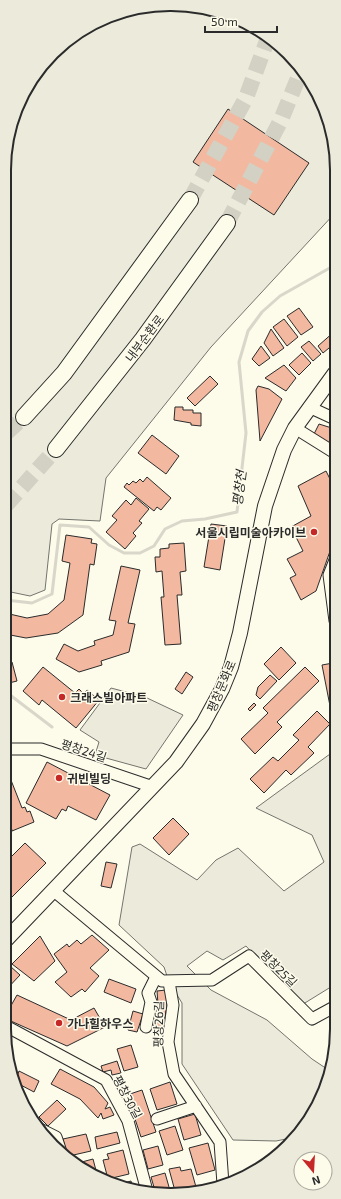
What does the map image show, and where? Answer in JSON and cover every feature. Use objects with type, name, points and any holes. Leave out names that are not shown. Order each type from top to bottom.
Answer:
[{"type":"highway","points":[[24,418],[64,373],[190,200]]},
{"type":"highway","name":"내부순환로","points":[[56,449],[144,339],[227,223]]},
{"type":"main road","name":"평창문화로","points":[[11,935],[154,787],[193,740],[211,710],[228,676],[240,633],[270,489],[284,450],[295,428],[330,379]]},
{"type":"street","points":[[309,407],[330,417]]},
{"type":"street","points":[[295,428],[330,450]]},
{"type":"street","points":[[330,572],[330,583]]},
{"type":"street","name":"평창24길","points":[[11,749],[41,750],[154,787]]},
{"type":"street","name":"평창25길","points":[[54,891],[162,981],[212,980],[249,956],[312,1019],[330,1009]]},
{"type":"street","points":[[146,1027],[151,1002],[148,993],[156,977]]},
{"type":"street","name":"평창26길","points":[[169,982],[173,1005],[168,1042],[174,1074],[220,1142],[224,1179]]},
{"type":"street","name":"평창30길","points":[[11,1029],[106,1080],[128,1121],[145,1186]]},
{"type":"street","points":[[157,1119],[196,1106]]},
{"type":"shaded area","points":[[160,11],[191,12],[222,19],[250,32],[276,51],[297,73],[314,100],[325,129],[329,150],[330,218],[211,347],[106,478],[100,521],[59,519],[52,524],[45,590],[30,596],[11,592],[11,160],[19,119],[32,91],[51,65],[73,44],[100,27],[129,16]]},
{"type":"shaded area","points":[[111,688],[145,697],[183,715],[146,769],[95,755],[99,742],[80,730]]},
{"type":"shaded area","points":[[330,754],[330,987],[300,1006],[246,946],[223,960],[207,951],[187,966],[211,990],[267,1020],[312,1059],[325,1068],[314,1099],[297,1126],[285,1139],[276,1141],[233,1140],[182,1064],[182,1003],[169,982],[164,967],[119,925],[132,847],[140,844],[197,880],[216,860],[238,848],[284,891],[324,862],[312,835],[256,808]]},
{"type":"building","points":[[228,109],[309,163],[274,215],[193,162]]},
{"type":"building","points":[[299,308],[313,327],[301,335],[287,316]]},
{"type":"building","points":[[284,319],[298,337],[287,346],[273,327]]},
{"type":"building","points":[[271,329],[284,348],[273,356],[264,343]]},
{"type":"building","points":[[330,335],[330,347],[323,353],[318,346]]},
{"type":"building","points":[[309,341],[321,354],[313,361],[301,347]]},
{"type":"building","points":[[261,346],[270,358],[259,366],[252,359]]},
{"type":"building","points":[[302,353],[311,363],[299,375],[289,365]]},
{"type":"building","points":[[284,365],[296,378],[286,391],[265,378]]},
{"type":"building","points":[[210,376],[218,384],[195,406],[187,398]]},
{"type":"building","points":[[258,386],[269,389],[282,399],[260,441],[256,390]]},
{"type":"building","points":[[175,407],[183,407],[183,410],[193,410],[193,413],[201,413],[201,426],[174,420]]},
{"type":"building","points":[[319,424],[330,427],[330,444],[314,434]]},
{"type":"building","points":[[152,435],[179,456],[166,474],[138,453]]},
{"type":"building","name":"서울시립미술아카이브","points":[[326,471],[330,479],[330,551],[316,591],[301,600],[290,578],[296,575],[287,559],[303,551],[291,527],[311,516],[298,486]]},
{"type":"building","points":[[147,477],[171,498],[161,510],[157,507],[154,511],[124,487],[127,483],[129,485],[133,481],[136,483],[140,479],[143,482]]},
{"type":"building","points":[[136,498],[149,509],[139,521],[142,523],[133,533],[136,536],[125,549],[106,532],[117,520],[112,516],[126,500],[131,505]]},
{"type":"building","points":[[211,524],[227,526],[220,570],[204,567]]},
{"type":"building","points":[[66,535],[92,539],[91,543],[97,544],[94,565],[90,564],[83,615],[58,633],[26,638],[11,635],[11,614],[27,618],[48,614],[64,600],[70,563],[62,561]]},
{"type":"building","points":[[184,543],[186,571],[180,572],[182,595],[177,595],[181,644],[165,645],[161,597],[164,597],[162,571],[156,572],[155,557],[160,557],[160,549],[169,548],[169,544]]},
{"type":"building","points":[[121,566],[140,570],[128,623],[135,624],[129,652],[101,661],[102,665],[79,672],[56,659],[64,644],[78,651],[95,645],[94,641],[113,635],[116,621],[109,620]]},
{"type":"building","points":[[281,647],[296,663],[279,680],[264,664]]},
{"type":"building","points":[[11,662],[17,681],[11,682]]},
{"type":"building","points":[[330,664],[330,706],[322,665]]},
{"type":"building","name":"크래스빌아파트","points":[[43,667],[75,693],[79,689],[84,694],[87,690],[99,700],[76,728],[42,700],[39,705],[23,691]]},
{"type":"building","points":[[305,667],[319,681],[277,722],[282,727],[255,754],[241,739],[268,713],[263,708]]},
{"type":"building","points":[[186,672],[193,677],[182,694],[175,689]]},
{"type":"building","points":[[270,675],[277,681],[260,699],[256,695],[258,687]]},
{"type":"building","points":[[254,703],[256,705],[250,711],[248,709]]},
{"type":"building","points":[[317,711],[330,724],[308,747],[314,753],[291,775],[286,770],[264,793],[250,779],[273,757],[278,761],[299,740],[293,735]]},
{"type":"building","name":"귀빈빌딩","points":[[47,762],[110,795],[96,820],[68,806],[66,811],[62,809],[56,819],[26,803]]},
{"type":"building","points":[[11,780],[22,808],[25,807],[27,812],[30,811],[34,822],[12,831]]},
{"type":"building","points":[[173,818],[189,834],[169,855],[153,838]]},
{"type":"building","points":[[25,843],[46,863],[11,898],[11,857]]},
{"type":"building","points":[[106,862],[117,864],[111,888],[101,886]]},
{"type":"building","points":[[92,935],[109,950],[90,968],[99,976],[85,992],[82,989],[71,997],[55,982],[67,972],[54,954],[67,944],[69,947],[77,940],[81,944]]},
{"type":"building","points":[[40,936],[55,961],[34,981],[12,964]]},
{"type":"building","points":[[11,967],[20,975],[11,985]]},
{"type":"building","points":[[109,979],[136,989],[131,1003],[104,992]]},
{"type":"building","points":[[166,990],[167,1006],[162,1031],[153,1029],[158,1004],[157,991]]},
{"type":"building","name":"가나힐하우스","points":[[17,995],[71,1020],[94,1008],[105,1027],[67,1046],[11,1021],[11,1006]]},
{"type":"building","points":[[133,1011],[143,1014],[137,1032],[128,1030]]},
{"type":"building","points":[[131,1045],[138,1067],[124,1071],[117,1049]]},
{"type":"building","points":[[117,1061],[121,1073],[112,1075],[111,1070],[103,1072],[101,1066]]},
{"type":"building","points":[[60,1069],[94,1087],[108,1103],[105,1109],[110,1107],[114,1115],[103,1119],[101,1113],[98,1118],[80,1099],[51,1084]]},
{"type":"building","points":[[19,1071],[39,1081],[34,1092],[21,1085],[18,1075]]},
{"type":"building","points":[[170,1082],[177,1104],[157,1110],[150,1089]]},
{"type":"building","points":[[142,1090],[156,1132],[141,1137],[127,1095]]},
{"type":"building","points":[[57,1100],[66,1109],[48,1126],[39,1117]]},
{"type":"building","points":[[195,1114],[201,1135],[184,1140],[178,1119]]},
{"type":"building","points":[[175,1126],[183,1150],[167,1155],[159,1131]]},
{"type":"building","points":[[117,1132],[120,1143],[97,1149],[95,1137]]},
{"type":"building","points":[[86,1134],[91,1151],[73,1155],[65,1148],[63,1139]]},
{"type":"building","points":[[208,1143],[215,1170],[197,1175],[189,1148]]},
{"type":"building","points":[[158,1146],[163,1165],[148,1169],[143,1150]]},
{"type":"building","points":[[123,1150],[129,1174],[113,1178],[107,1175],[103,1160],[109,1159],[107,1154]]},
{"type":"building","points":[[93,1159],[96,1170],[91,1167],[83,1162]]},
{"type":"building","points":[[180,1167],[181,1171],[191,1169],[196,1186],[174,1188],[169,1169]]},
{"type":"building","points":[[165,1173],[169,1188],[154,1187],[151,1177]]},
{"type":"waterway","name":"평창천","points":[[11,601],[32,603],[52,594],[60,525],[89,527],[109,545],[124,553],[140,553],[154,546],[165,529],[182,521],[205,519],[237,512],[246,433],[239,362],[248,331],[262,312],[280,296],[330,268]]},
{"type":"waterway","name":"평창천","points":[[11,696],[52,727]]},
{"type":"tunnel","points":[[190,200],[246,98],[266,43]]},
{"type":"tunnel","points":[[227,223],[281,120],[299,76]]},
{"type":"tunnel","points":[[11,429],[24,417]]},
{"type":"tunnel","points":[[11,499],[56,449]]},
{"type":"place","name":"서울시립미술아카이브","points":[[314,532]]},
{"type":"place","name":"크래스빌아파트","points":[[62,697]]},
{"type":"place","name":"귀빈빌딩","points":[[59,778]]},
{"type":"place","name":"가나힐하우스","points":[[59,1023]]}]
